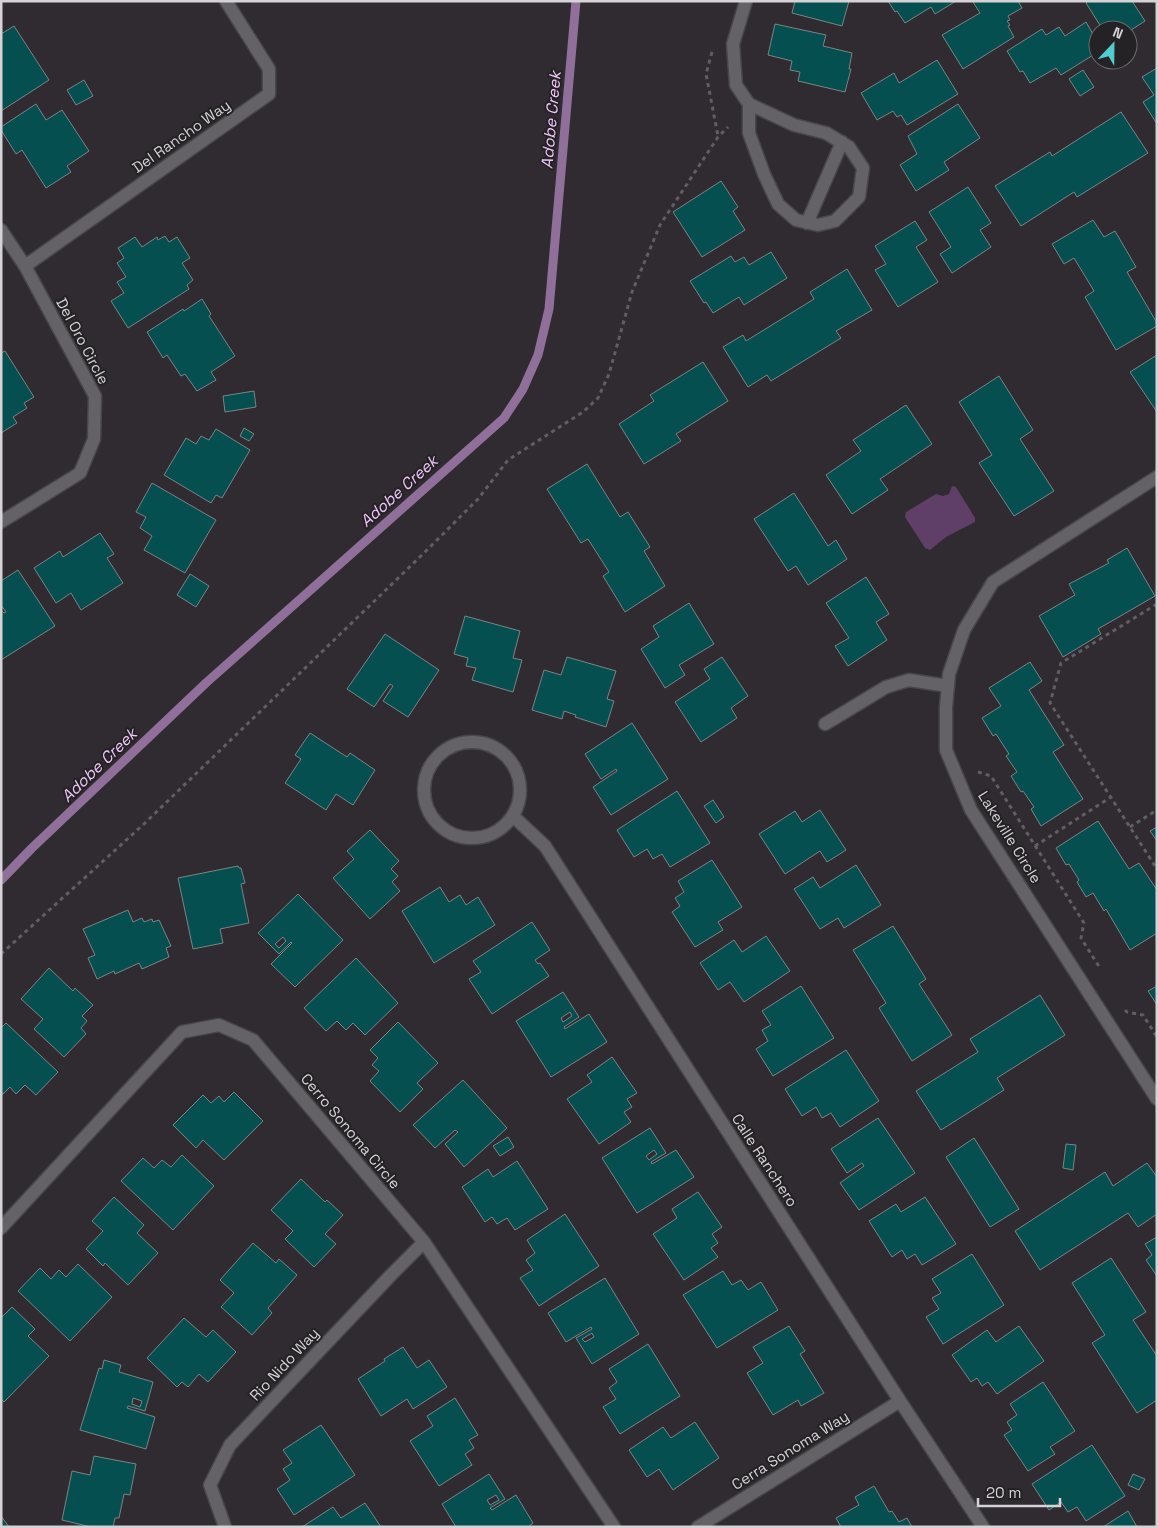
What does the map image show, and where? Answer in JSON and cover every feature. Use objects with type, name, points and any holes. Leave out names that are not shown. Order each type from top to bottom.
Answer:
[{"type":"street","name":"Del Rancho Way","points":[[26,266],[269,94],[269,69],[226,1]]},
{"type":"street","points":[[746,1],[733,44],[736,85],[749,104],[794,125],[826,133],[849,147],[863,168],[859,197],[835,221],[818,225],[796,220],[778,204],[764,174],[749,133],[749,104]]},
{"type":"street","points":[[807,223],[842,142]]},
{"type":"street","name":"Del Oro Circle","points":[[1,230],[26,266],[94,396],[94,439],[80,474],[1,522]]},
{"type":"street","name":"Lakeville Circle","points":[[1157,477],[993,582],[964,630],[949,674],[946,750],[972,810],[1157,1099]]},
{"type":"street","points":[[825,724],[886,687],[910,680],[948,686]]},
{"type":"street","points":[[465,742],[481,743],[496,748],[508,758],[517,771],[521,786],[520,801],[513,816],[502,828],[488,836],[472,838],[456,835],[441,827],[430,814],[425,800],[425,784],[429,769],[438,756],[450,747],[465,742]]},
{"type":"street","name":"Calle Ranchero","points":[[513,816],[545,846],[900,1401],[983,1527]]},
{"type":"street","name":"Cerro Sonoma Circle","points":[[1,1228],[182,1032],[219,1025],[253,1040],[424,1242],[614,1527]]},
{"type":"street","name":"Rio Nido Way","points":[[225,1527],[210,1484],[230,1445],[424,1242]]},
{"type":"street","name":"Cerra Sonoma Way","points":[[698,1527],[900,1401]]},
{"type":"path","points":[[1,954],[145,823],[404,572],[478,499],[508,460],[583,412],[598,398],[609,374],[632,292],[660,225],[718,137],[749,104]]},
{"type":"path","points":[[1157,604],[1061,663],[1050,703],[1157,869]]},
{"type":"path","points":[[954,770],[970,764],[979,772],[991,776],[1084,923],[1081,938],[1101,971]]},
{"type":"path","points":[[1035,846],[1110,797]]},
{"type":"path","points":[[1130,827],[1157,810]]},
{"type":"path","points":[[1122,1003],[1127,1012],[1143,1015],[1157,1036]]},
{"type":"shaded area","points":[[952,486],[956,487],[975,518],[975,522],[946,537],[930,550],[925,548],[905,517],[906,512],[936,494],[943,496],[949,494]]},
{"type":"building","points":[[795,1],[849,1],[842,26],[792,13]]},
{"type":"building","points":[[888,1],[956,1],[935,14],[931,7],[905,23]]},
{"type":"building","points":[[1018,1],[1022,8],[1008,16],[1010,20],[1007,21],[1010,25],[1008,26],[1014,37],[963,69],[942,35],[980,13],[973,2]]},
{"type":"building","points":[[1088,1],[1132,1],[1145,21],[1138,26],[1138,20],[1097,20],[1086,3]]},
{"type":"building","points":[[1086,22],[1088,26],[1088,58],[1061,75],[1056,68],[1030,83],[1023,71],[1020,72],[1007,51],[1042,29],[1046,35],[1059,27],[1065,36]]},
{"type":"building","points":[[775,24],[826,35],[823,46],[852,53],[849,69],[851,69],[845,92],[798,81],[800,72],[790,70],[792,61],[768,55]]},
{"type":"building","points":[[14,26],[49,80],[1,111],[1,34]]},
{"type":"building","points":[[937,60],[958,94],[907,125],[901,115],[897,117],[893,111],[877,120],[861,93],[894,73],[899,83]]},
{"type":"building","points":[[1157,68],[1157,124],[1143,102],[1154,95],[1142,77]]},
{"type":"building","points":[[1083,70],[1094,87],[1080,96],[1069,79]]},
{"type":"building","points":[[84,80],[93,96],[76,105],[67,90]]},
{"type":"building","points":[[36,104],[46,120],[62,110],[89,151],[67,166],[71,172],[46,188],[22,150],[16,154],[1,130],[1,127]]},
{"type":"building","points":[[958,104],[980,138],[944,162],[949,170],[916,191],[900,165],[917,154],[908,136]]},
{"type":"building","points":[[1121,112],[1148,153],[1077,197],[1074,192],[1021,226],[995,186],[1050,152],[1052,156]]},
{"type":"building","points":[[721,181],[738,207],[733,211],[745,230],[702,257],[673,212]]},
{"type":"building","points":[[968,187],[991,223],[980,230],[991,247],[952,273],[940,254],[951,247],[929,212]]},
{"type":"building","points":[[1093,220],[1104,237],[1115,231],[1136,267],[1127,272],[1157,323],[1157,326],[1116,350],[1085,297],[1094,291],[1074,258],[1064,264],[1052,244]]},
{"type":"building","points":[[915,221],[927,240],[916,247],[938,282],[898,307],[875,270],[886,264],[875,246]]},
{"type":"building","points":[[165,236],[169,242],[177,237],[190,258],[182,263],[193,280],[187,285],[189,289],[128,328],[111,301],[124,293],[117,282],[126,277],[117,263],[124,258],[118,248],[135,237],[142,247],[157,237],[158,240]]},
{"type":"building","points":[[771,252],[787,278],[744,305],[739,297],[713,313],[690,281],[731,256],[735,262],[744,257],[749,265]]},
{"type":"building","points":[[847,269],[872,310],[836,331],[841,338],[771,381],[767,375],[748,387],[723,347],[743,335],[746,341],[814,299],[810,292]]},
{"type":"building","points":[[202,299],[211,314],[209,316],[235,356],[211,372],[216,380],[197,391],[185,374],[181,376],[167,355],[163,358],[147,332]]},
{"type":"building","points":[[5,351],[34,397],[24,403],[27,408],[13,417],[17,423],[1,433],[1,353]]},
{"type":"building","points":[[1157,355],[1157,412],[1130,372]]},
{"type":"building","points":[[703,362],[728,401],[676,434],[681,441],[644,464],[619,424],[654,401],[650,395]]},
{"type":"building","points":[[999,376],[1033,430],[1020,439],[1054,491],[1014,516],[979,463],[992,455],[959,402]]},
{"type":"building","points":[[254,391],[256,407],[225,412],[223,396]]},
{"type":"building","points":[[906,405],[932,444],[880,479],[888,490],[852,514],[826,475],[861,451],[853,440]]},
{"type":"building","points":[[244,428],[254,434],[249,441],[240,436]]},
{"type":"building","points":[[216,429],[250,450],[222,498],[216,495],[211,503],[164,475],[186,438],[196,444],[201,436],[209,440]]},
{"type":"building","points":[[587,464],[620,517],[628,512],[650,547],[644,551],[665,586],[625,612],[603,576],[609,572],[588,539],[581,543],[547,489]]},
{"type":"building","points":[[152,483],[216,520],[185,573],[144,550],[152,536],[140,528],[146,517],[136,512]]},
{"type":"building","points":[[794,493],[828,546],[836,540],[847,559],[808,585],[796,566],[788,571],[754,519]]},
{"type":"building","points":[[100,533],[114,554],[107,558],[123,583],[81,610],[71,593],[56,603],[34,568],[60,551],[63,557]]},
{"type":"building","points":[[1127,548],[1155,596],[1098,629],[1101,634],[1063,657],[1039,616],[1075,595],[1069,584],[1109,563],[1107,560]]},
{"type":"building","points":[[18,570],[55,626],[1,660],[1,610],[4,613],[6,612],[1,605],[1,581]]},
{"type":"building","points":[[190,574],[209,586],[196,607],[177,595]]},
{"type":"building","points":[[866,577],[889,614],[876,622],[887,640],[848,666],[835,646],[849,638],[826,603]]},
{"type":"building","points":[[689,603],[714,644],[679,665],[685,675],[665,688],[641,649],[659,637],[653,626]]},
{"type":"building","points":[[465,616],[520,631],[513,658],[522,660],[513,692],[472,680],[476,668],[466,666],[468,658],[454,654]]},
{"type":"building","points":[[385,634],[439,670],[408,717],[383,701],[393,686],[390,684],[374,707],[347,689]]},
{"type":"building","points":[[567,657],[616,671],[607,699],[614,701],[606,727],[575,717],[576,715],[564,711],[562,719],[532,710],[544,670],[561,675]]},
{"type":"building","points":[[722,657],[748,696],[731,708],[737,718],[701,742],[675,702],[710,679],[704,669]]},
{"type":"building","points":[[1030,662],[1042,681],[1029,690],[1064,745],[1053,752],[1083,799],[1041,826],[1031,809],[1034,807],[1023,791],[1021,792],[1011,776],[1017,772],[1006,756],[1009,754],[996,734],[993,736],[982,718],[1001,706],[989,688]]},
{"type":"building","points":[[632,723],[668,779],[611,815],[593,787],[617,771],[616,769],[601,779],[585,754]]},
{"type":"building","points":[[310,733],[347,757],[350,753],[375,770],[353,805],[336,794],[326,810],[285,783],[301,759],[295,755]]},
{"type":"building","points":[[677,791],[710,843],[670,867],[662,854],[653,859],[647,849],[634,857],[617,830]]},
{"type":"building","points":[[713,800],[724,817],[716,823],[704,806]]},
{"type":"building","points":[[820,810],[846,850],[827,862],[820,851],[785,874],[759,834],[795,811],[802,822]]},
{"type":"building","points":[[1098,821],[1129,869],[1139,863],[1157,890],[1157,933],[1130,950],[1106,909],[1104,911],[1093,893],[1086,897],[1077,882],[1079,880],[1069,864],[1066,865],[1056,848]]},
{"type":"building","points":[[1157,827],[1157,841],[1150,831]]},
{"type":"building","points":[[370,830],[399,861],[391,869],[398,876],[392,882],[400,891],[370,919],[333,878],[354,859],[347,851]]},
{"type":"building","points":[[712,860],[742,907],[718,922],[723,930],[695,947],[672,912],[680,906],[675,898],[684,892],[678,881]]},
{"type":"building","points":[[856,865],[881,905],[844,928],[838,918],[820,929],[794,889],[813,877],[820,888]]},
{"type":"building","points":[[238,866],[241,868],[245,883],[241,884],[249,923],[220,929],[223,943],[193,949],[178,878]]},
{"type":"building","points":[[440,887],[449,902],[460,895],[466,905],[478,897],[495,925],[434,963],[402,911]]},
{"type":"building","points":[[298,894],[343,940],[295,987],[271,964],[292,943],[279,954],[258,933]],"holes":[[[283,937],[286,941],[279,948],[275,944]]]},
{"type":"building","points":[[128,910],[133,922],[142,918],[144,922],[152,919],[153,922],[159,920],[171,946],[166,948],[169,957],[142,969],[139,963],[115,974],[114,971],[97,979],[88,958],[95,955],[83,929]]},
{"type":"building","points":[[532,922],[550,950],[535,960],[538,964],[540,963],[549,976],[492,1014],[469,979],[481,972],[473,961]]},
{"type":"building","points":[[893,926],[926,979],[919,984],[952,1035],[912,1061],[879,1008],[886,1003],[853,950]]},
{"type":"building","points":[[766,936],[790,971],[744,1002],[730,982],[718,990],[700,963],[734,940],[742,952]]},
{"type":"building","points":[[356,958],[398,1003],[365,1035],[353,1023],[346,1030],[337,1021],[326,1031],[304,1008]]},
{"type":"building","points":[[49,968],[73,991],[75,988],[93,1005],[82,1016],[87,1021],[81,1028],[86,1034],[64,1057],[34,1029],[43,1019],[21,999]]},
{"type":"building","points":[[801,986],[834,1038],[773,1076],[756,1049],[768,1041],[762,1030],[771,1025],[762,1011]]},
{"type":"building","points":[[1157,986],[1157,1005],[1148,991]]},
{"type":"building","points":[[563,992],[579,1017],[564,1027],[565,1029],[589,1014],[607,1042],[551,1077],[516,1021]],"holes":[[[570,1012],[572,1016],[563,1022],[561,1018]]]},
{"type":"building","points":[[1040,995],[1065,1035],[997,1078],[1004,1090],[941,1130],[916,1091],[978,1052],[970,1039]]},
{"type":"building","points":[[398,1022],[438,1063],[417,1083],[423,1089],[400,1112],[370,1081],[379,1071],[372,1065],[378,1058],[370,1050]]},
{"type":"building","points":[[6,1023],[58,1072],[36,1095],[25,1085],[16,1094],[10,1087],[1,1096],[1,1028]]},
{"type":"building","points":[[846,1050],[879,1101],[840,1127],[831,1113],[822,1118],[816,1107],[802,1116],[785,1089]]},
{"type":"building","points":[[612,1057],[637,1093],[627,1099],[632,1107],[624,1112],[631,1122],[599,1144],[567,1099],[592,1082],[587,1075]]},
{"type":"building","points":[[463,1080],[507,1128],[464,1167],[445,1144],[458,1132],[455,1130],[435,1148],[413,1125]]},
{"type":"building","points":[[234,1092],[263,1121],[224,1160],[203,1140],[196,1148],[173,1125],[203,1095],[211,1103],[219,1096],[224,1102]]},
{"type":"building","points":[[878,1118],[915,1173],[859,1210],[840,1183],[864,1166],[862,1163],[847,1173],[831,1149]]},
{"type":"building","points":[[650,1128],[666,1153],[651,1162],[652,1164],[676,1150],[694,1177],[637,1213],[602,1158]],"holes":[[[654,1150],[657,1154],[649,1160],[646,1156]]]},
{"type":"building","points":[[508,1137],[514,1147],[500,1156],[493,1146]]},
{"type":"building","points":[[974,1138],[1019,1209],[990,1227],[946,1157]]},
{"type":"building","points":[[1066,1144],[1076,1145],[1073,1170],[1063,1168]]},
{"type":"building","points":[[182,1155],[214,1186],[173,1230],[121,1181],[143,1158],[154,1168],[162,1160],[171,1167]]},
{"type":"building","points":[[517,1161],[548,1209],[515,1230],[507,1218],[497,1224],[492,1217],[485,1222],[462,1187],[488,1169],[493,1177]]},
{"type":"building","points":[[1147,1163],[1157,1177],[1157,1214],[1138,1227],[1128,1213],[1040,1270],[1015,1231],[1105,1172],[1113,1186]]},
{"type":"building","points":[[301,1179],[325,1202],[327,1200],[343,1215],[325,1234],[336,1244],[314,1267],[285,1239],[293,1231],[271,1210]]},
{"type":"building","points":[[698,1192],[722,1227],[712,1234],[718,1243],[711,1248],[718,1257],[684,1280],[653,1234],[677,1218],[672,1209]]},
{"type":"building","points":[[114,1197],[144,1225],[137,1233],[158,1253],[128,1285],[105,1263],[103,1266],[86,1249],[103,1231],[92,1221]]},
{"type":"building","points":[[925,1197],[956,1244],[922,1265],[915,1254],[907,1259],[902,1250],[892,1257],[869,1221],[896,1204],[901,1212]]},
{"type":"building","points":[[565,1214],[599,1266],[539,1306],[520,1278],[533,1270],[526,1260],[535,1253],[527,1240]]},
{"type":"building","points":[[1157,1237],[1157,1276],[1146,1260],[1152,1255],[1145,1244]]},
{"type":"building","points":[[253,1243],[276,1263],[279,1259],[297,1275],[268,1308],[272,1313],[252,1335],[221,1307],[234,1293],[220,1280]]},
{"type":"building","points":[[972,1254],[1004,1305],[943,1344],[926,1317],[939,1309],[932,1298],[941,1293],[932,1279]]},
{"type":"building","points":[[1111,1258],[1146,1312],[1133,1320],[1157,1356],[1157,1400],[1137,1413],[1092,1343],[1105,1335],[1072,1283]]},
{"type":"building","points":[[78,1264],[112,1297],[70,1341],[18,1291],[40,1268],[51,1279],[59,1270],[66,1277]]},
{"type":"building","points":[[723,1271],[732,1285],[741,1280],[748,1290],[761,1282],[778,1310],[717,1348],[683,1295]]},
{"type":"building","points":[[605,1278],[639,1334],[592,1364],[576,1338],[592,1329],[591,1327],[566,1342],[548,1313]],"holes":[[[592,1333],[594,1337],[585,1342],[582,1339]]]},
{"type":"building","points":[[12,1307],[35,1329],[28,1336],[49,1356],[4,1402],[1,1399],[1,1318]]},
{"type":"building","points":[[184,1318],[206,1337],[213,1330],[236,1352],[208,1382],[199,1374],[188,1387],[182,1382],[177,1387],[147,1358]]},
{"type":"building","points":[[789,1326],[805,1351],[800,1354],[824,1393],[801,1406],[798,1400],[773,1415],[747,1373],[763,1363],[753,1347]]},
{"type":"building","points":[[1019,1326],[1044,1361],[997,1394],[988,1382],[982,1386],[977,1378],[971,1382],[952,1355],[987,1330],[996,1342]]},
{"type":"building","points":[[648,1344],[680,1396],[620,1434],[603,1407],[616,1399],[609,1388],[617,1382],[609,1369]]},
{"type":"building","points":[[403,1347],[417,1368],[429,1360],[447,1387],[413,1409],[407,1399],[381,1416],[358,1379]]},
{"type":"building","points":[[104,1360],[121,1365],[119,1372],[153,1382],[145,1411],[128,1406],[127,1408],[155,1417],[146,1449],[80,1430],[99,1368],[102,1369]],"holes":[[[133,1398],[142,1401],[140,1407],[132,1404]]]},
{"type":"building","points":[[1043,1382],[1075,1431],[1050,1447],[1055,1454],[1028,1471],[1004,1435],[1012,1430],[1007,1422],[1017,1415],[1010,1404]]},
{"type":"building","points":[[455,1398],[478,1435],[469,1440],[474,1448],[465,1454],[472,1465],[439,1486],[410,1441],[433,1426],[427,1416]]},
{"type":"building","points":[[695,1422],[719,1458],[673,1490],[659,1469],[647,1477],[629,1450],[663,1427],[671,1438]]},
{"type":"building","points":[[321,1425],[355,1475],[294,1515],[277,1489],[290,1480],[283,1469],[292,1463],[283,1450]]},
{"type":"building","points":[[1092,1445],[1125,1496],[1086,1521],[1077,1507],[1068,1512],[1061,1502],[1049,1510],[1032,1484]]},
{"type":"building","points":[[94,1456],[136,1464],[130,1495],[124,1494],[119,1518],[115,1518],[113,1527],[91,1527],[62,1520],[72,1471],[90,1475]]},
{"type":"building","points":[[489,1474],[505,1499],[490,1508],[492,1510],[516,1495],[533,1523],[528,1527],[456,1527],[442,1504]],"holes":[[[496,1495],[499,1500],[490,1505],[487,1500]]]},
{"type":"building","points":[[1133,1474],[1145,1479],[1139,1490],[1128,1485]]},
{"type":"building","points":[[874,1486],[889,1512],[892,1511],[899,1522],[907,1518],[912,1527],[841,1527],[836,1518],[859,1505],[855,1497]]},
{"type":"building","points":[[365,1503],[381,1527],[302,1527],[333,1507],[341,1518]]},
{"type":"building","points":[[1128,1511],[1137,1527],[1103,1527]]},
{"type":"building","points":[[1,1516],[9,1527],[1,1527]]},
{"type":"waterway","name":"Adobe Creek","points":[[1,880],[32,848],[207,682],[504,418],[523,389],[538,355],[549,309],[576,1]]}]
